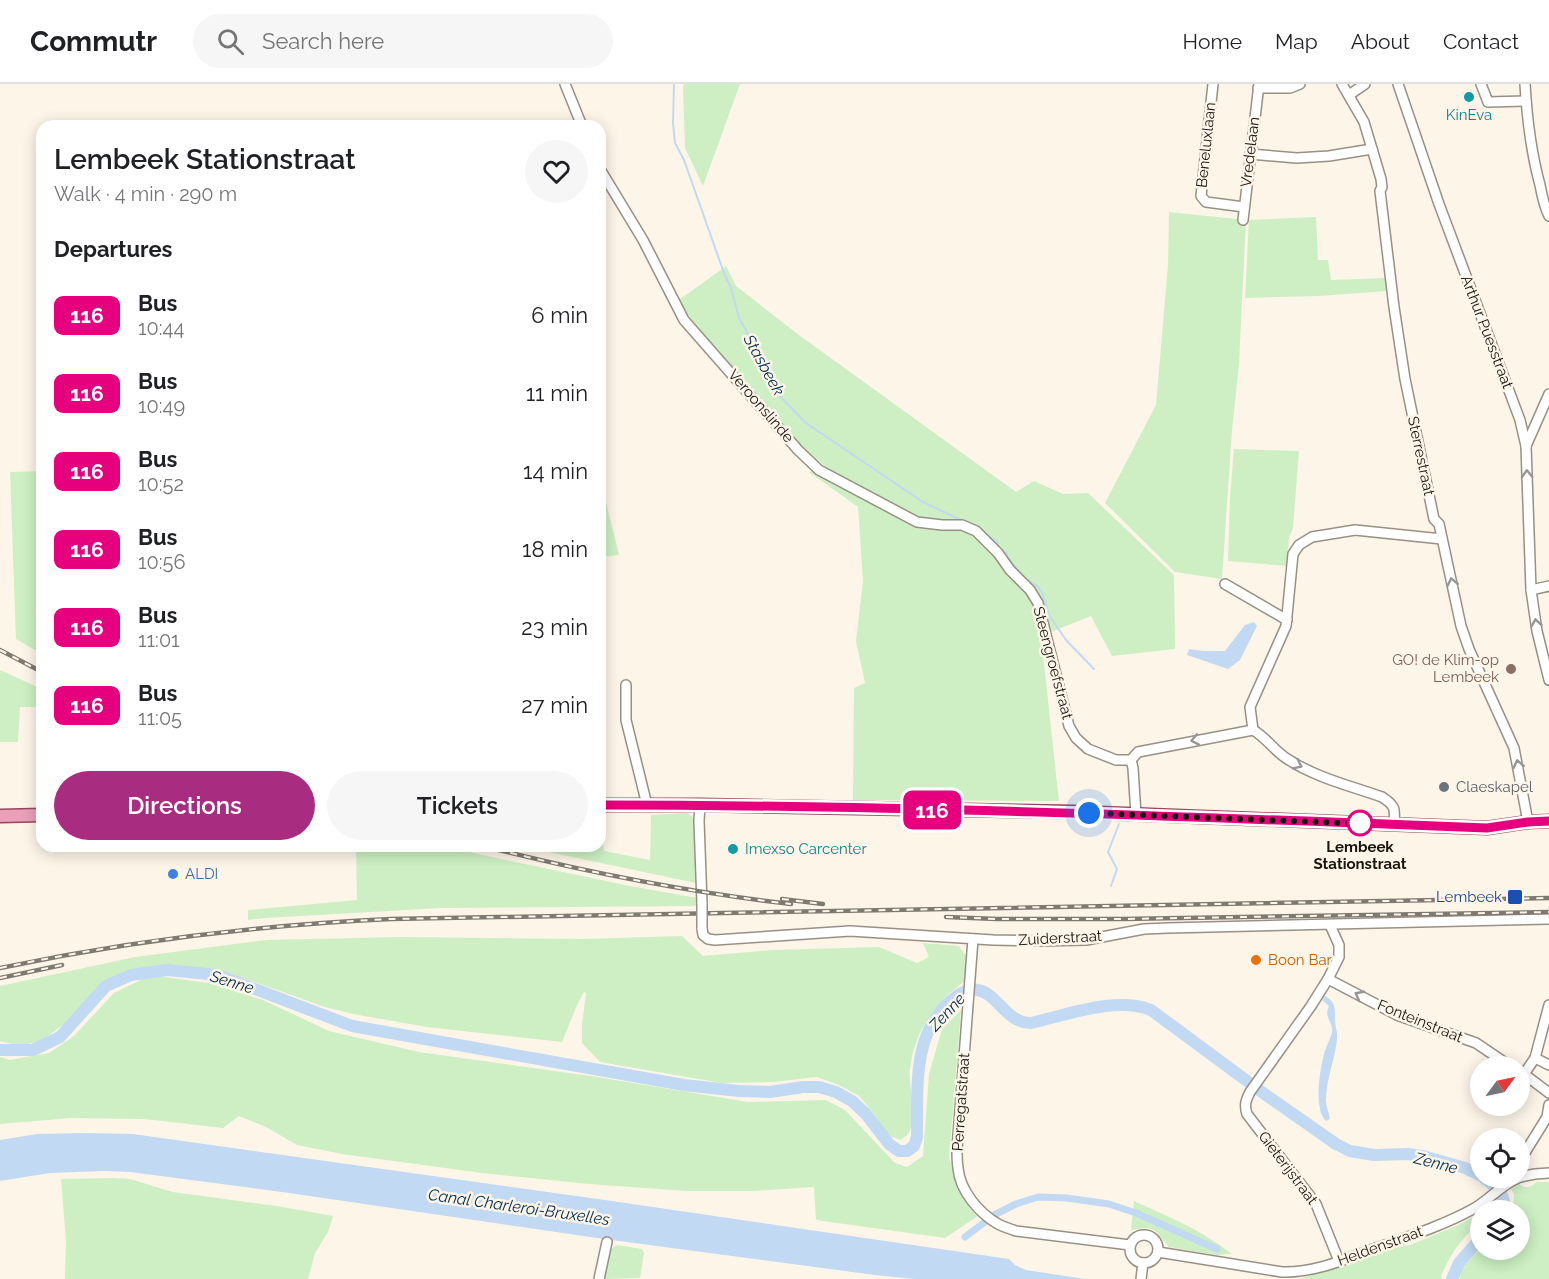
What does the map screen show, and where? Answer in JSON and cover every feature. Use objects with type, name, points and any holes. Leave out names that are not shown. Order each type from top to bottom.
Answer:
[{"type":"main road","points":[[606,805],[1136,815],[1487,828],[1549,821]]},
{"type":"main road","points":[[0,816],[36,816]]},
{"type":"street","points":[[565,84],[580,120]]},
{"type":"street","name":"Beneluxlaan","points":[[1213,84],[1201,196],[1206,202],[1244,207]]},
{"type":"street","points":[[1258,86],[1290,88],[1300,84]]},
{"type":"street","name":"Sterrestraat","points":[[1342,84],[1364,122],[1382,187],[1380,191],[1385,237],[1405,380],[1434,519],[1439,524],[1465,638],[1514,748],[1528,822]]},
{"type":"street","points":[[1349,95],[1365,84]]},
{"type":"street","name":"Arthur Puesstraat","points":[[1398,84],[1443,215],[1515,404],[1526,446],[1531,590],[1537,631],[1549,680]]},
{"type":"street","points":[[1481,84],[1488,102],[1489,114]]},
{"type":"street","points":[[1525,84],[1528,133],[1545,191],[1545,208],[1549,216]]},
{"type":"street","name":"Vredelaan","points":[[1243,220],[1258,86]]},
{"type":"street","points":[[1488,102],[1526,101]]},
{"type":"street","points":[[1250,154],[1298,158],[1372,149]]},
{"type":"street","name":"Veroonslinde","points":[[606,179],[643,240],[684,320],[798,450],[819,470],[917,522],[962,525],[976,531],[998,553]]},
{"type":"street","points":[[1526,446],[1549,394]]},
{"type":"street","points":[[1252,730],[1250,707],[1286,626],[1293,555],[1299,544],[1312,537],[1355,530],[1442,539]]},
{"type":"street","name":"Steengroefstraat","points":[[998,553],[1010,570],[1030,590],[1038,603],[1069,726],[1074,736],[1088,749],[1104,756],[1116,760],[1131,760]]},
{"type":"street","points":[[1225,584],[1287,620]]},
{"type":"street","points":[[1531,590],[1549,586]]},
{"type":"street","points":[[626,685],[626,720],[647,805]]},
{"type":"street","points":[[1136,815],[1131,760],[1138,752],[1252,730],[1291,762],[1389,802],[1394,810],[1394,825]]},
{"type":"street","name":"Zuiderstraat","points":[[700,805],[702,928],[703,935],[715,940],[850,931],[973,939],[1086,940],[1144,929],[1549,920]]},
{"type":"street","points":[[1328,979],[1339,957],[1339,945],[1330,925]]},
{"type":"street","name":"Perregatstraat","points":[[973,939],[957,1149],[958,1170],[968,1193],[981,1211],[999,1225],[1016,1231],[1130,1245]]},
{"type":"street","name":"Fonteinstraat","points":[[1328,979],[1397,1015],[1476,1043],[1495,1056]]},
{"type":"street","name":"Gieterijstraat","points":[[1328,979],[1250,1092],[1245,1104],[1247,1114],[1316,1203],[1339,1261]]},
{"type":"street","points":[[1530,1063],[1535,1056],[1549,1005]]},
{"type":"street","points":[[1535,1056],[1549,1065]]},
{"type":"street","points":[[1530,1078],[1549,1093]]},
{"type":"street","points":[[1530,1145],[1548,1117],[1549,1105]]},
{"type":"street","name":"Heldenstraat","points":[[1530,1175],[1549,1173]]},
{"type":"street","name":"Heldenstraat","points":[[1158,1252],[1282,1272],[1302,1271],[1339,1261],[1471,1210],[1500,1188]]},
{"type":"street","points":[[1145,1235],[1154,1239],[1158,1252],[1152,1261],[1143,1263],[1132,1257],[1130,1245],[1136,1237],[1145,1235]]},
{"type":"street","points":[[599,1279],[608,1242]]},
{"type":"street","points":[[1141,1279],[1143,1263]]},
{"type":"green space","points":[[684,84],[740,84],[703,186],[685,148]]},
{"type":"green space","points":[[1169,212],[1246,220],[1239,364],[1222,579],[1175,572],[1105,503],[1156,405],[1168,265]]},
{"type":"green space","points":[[1316,217],[1318,260],[1328,260],[1331,280],[1386,278],[1387,291],[1245,298],[1249,220]]},
{"type":"green space","points":[[726,266],[736,286],[799,335],[1016,492],[1034,481],[1063,494],[1088,493],[1174,575],[1175,649],[1112,656],[1091,616],[1041,636],[1059,801],[853,800],[854,688],[865,683],[856,641],[863,581],[858,507],[809,472],[825,466],[802,448],[728,364],[679,300]]},
{"type":"green space","points":[[1234,449],[1299,451],[1293,528],[1289,538],[1287,566],[1228,561]]},
{"type":"green space","points":[[36,471],[36,651],[16,639],[10,472]]},
{"type":"green space","points":[[606,502],[619,555],[606,556]]},
{"type":"green space","points":[[0,670],[36,686],[36,707],[20,707],[18,742],[0,742]]},
{"type":"green space","points":[[687,813],[692,816],[696,824],[696,883],[549,852],[606,851],[650,860],[651,815]]},
{"type":"green space","points":[[356,852],[471,852],[697,898],[697,906],[441,908],[248,920],[248,910],[357,900]]},
{"type":"green space","points":[[682,936],[703,956],[773,950],[879,947],[917,963],[929,957],[923,943],[959,946],[966,956],[965,981],[935,1008],[921,1030],[912,1055],[910,1076],[913,1120],[907,1135],[901,1140],[892,1137],[859,1096],[817,1077],[773,1082],[722,1083],[600,1062],[582,1043],[586,993],[584,992],[562,1042],[427,1027],[353,1014],[325,1007],[221,970],[169,967],[125,971],[104,983],[68,1021],[41,1041],[19,1046],[0,1041],[0,986],[135,957],[266,940],[400,937],[583,939]]},
{"type":"green space","points":[[151,975],[208,983],[263,1000],[329,1031],[419,1052],[597,1077],[748,1102],[826,1100],[845,1110],[895,1163],[907,1167],[923,1156],[929,1074],[942,1029],[961,1010],[949,1158],[956,1183],[971,1210],[978,1216],[945,1238],[816,1220],[814,1187],[754,1191],[686,1191],[482,1173],[342,1154],[297,1145],[266,1127],[239,1116],[223,1128],[144,1119],[71,1118],[0,1124],[0,1057],[10,1060],[49,1053],[74,1036],[114,993]]},
{"type":"green space","points":[[61,1179],[130,1179],[173,1192],[333,1216],[328,1232],[315,1253],[308,1279],[65,1279],[66,1241]]},
{"type":"green space","points":[[1536,1182],[1549,1182],[1549,1279],[1460,1279],[1462,1269],[1470,1260],[1530,1260],[1530,1200],[1514,1200],[1511,1189],[1530,1187]]},
{"type":"green space","points":[[1134,1201],[1197,1231],[1232,1254],[1216,1255],[1169,1247],[1154,1230],[1146,1228],[1131,1230]]},
{"type":"green space","points":[[1470,1219],[1470,1232],[1453,1253],[1441,1276],[1442,1279],[1299,1279],[1397,1247],[1410,1245]]},
{"type":"green space","points":[[617,1245],[642,1249],[644,1253],[640,1278],[602,1279],[610,1250]]},
{"type":"water","points":[[1254,622],[1257,626],[1240,660],[1228,669],[1187,655],[1189,649],[1225,651],[1245,625]]},
{"type":"water","points":[[1325,996],[1334,1006],[1337,1036],[1326,1092],[1330,1119],[1326,1121],[1322,1115],[1319,1098],[1321,1067],[1332,1033],[1327,1014],[1329,1006],[1322,1000]]},
{"type":"water","name":"Canal Charleroi-Bruxelles","points":[[37,1134],[133,1134],[605,1200],[1009,1259],[1026,1270],[1085,1279],[914,1279],[875,1275],[130,1172],[50,1173],[0,1181],[0,1140]]},
{"type":"waterway","name":"Stasbeek","points":[[674,84],[675,143],[684,160],[731,288],[739,318],[776,392],[806,423],[923,502],[963,521]]},
{"type":"waterway","name":"Stasbeek","points":[[980,529],[998,543]]},
{"type":"waterway","name":"Stasbeek","points":[[1006,552],[1008,558],[1026,579],[1042,592],[1049,615],[1066,640],[1094,669]]},
{"type":"waterway","name":"Stasbeek","points":[[1111,886],[1117,869],[1108,852],[1119,824]]},
{"type":"waterway","name":"Zenne","points":[[0,1050],[33,1050],[60,1037],[106,986],[131,975],[167,970],[218,975],[352,1026],[684,1085],[770,1092],[819,1087],[836,1092],[852,1101],[866,1114],[889,1144],[899,1151],[907,1151],[914,1146],[917,1137],[920,1063],[923,1045],[930,1028],[939,1012],[958,995],[978,990],[991,997],[1009,1014],[1022,1022],[1031,1023],[1107,1006],[1138,1006],[1151,1010],[1336,1144],[1350,1151],[1374,1155],[1423,1156],[1470,1170]]},
{"type":"waterway","name":"Zenne","points":[[1496,1188],[1504,1200]]},
{"type":"waterway","points":[[965,1237],[994,1215],[1016,1204],[1038,1197],[1067,1198],[1109,1204],[1136,1213],[1217,1249]]},
{"type":"waterway","name":"Zenne","points":[[1452,1279],[1459,1263],[1470,1250]]},
{"type":"railway","points":[[0,650],[36,669]]},
{"type":"railway","points":[[509,852],[636,880],[713,894],[791,904]]},
{"type":"railway","points":[[0,968],[146,942],[292,925],[391,919],[1549,898]]},
{"type":"railway","points":[[782,899],[823,904]]},
{"type":"railway","points":[[946,917],[1122,919],[1549,912]]},
{"type":"railway","points":[[0,978],[62,965]]},
{"type":"bus line","name":"116","points":[[606,805],[1074,812],[1487,828],[1549,821]]},
{"type":"place","name":"KinEva","points":[[1469,97]]},
{"type":"place","name":"GO! de Klim-op Lembeek","points":[[1511,669]]},
{"type":"place","name":"Claeskapel","points":[[1444,787]]},
{"type":"place","name":"Lembeek Stationstraat","points":[[1360,823]]},
{"type":"place","name":"Imexso Carcenter","points":[[733,849]]},
{"type":"place","name":"ALDI","points":[[173,874]]},
{"type":"place","name":"Lembeek","points":[[1515,897]]},
{"type":"place","name":"Boon Bar","points":[[1256,960]]},
{"type":"route","points":[[1089,813],[1371,824],[1360,823]]},
{"type":"water label","name":"Senne","points":[[232,982]]}]
